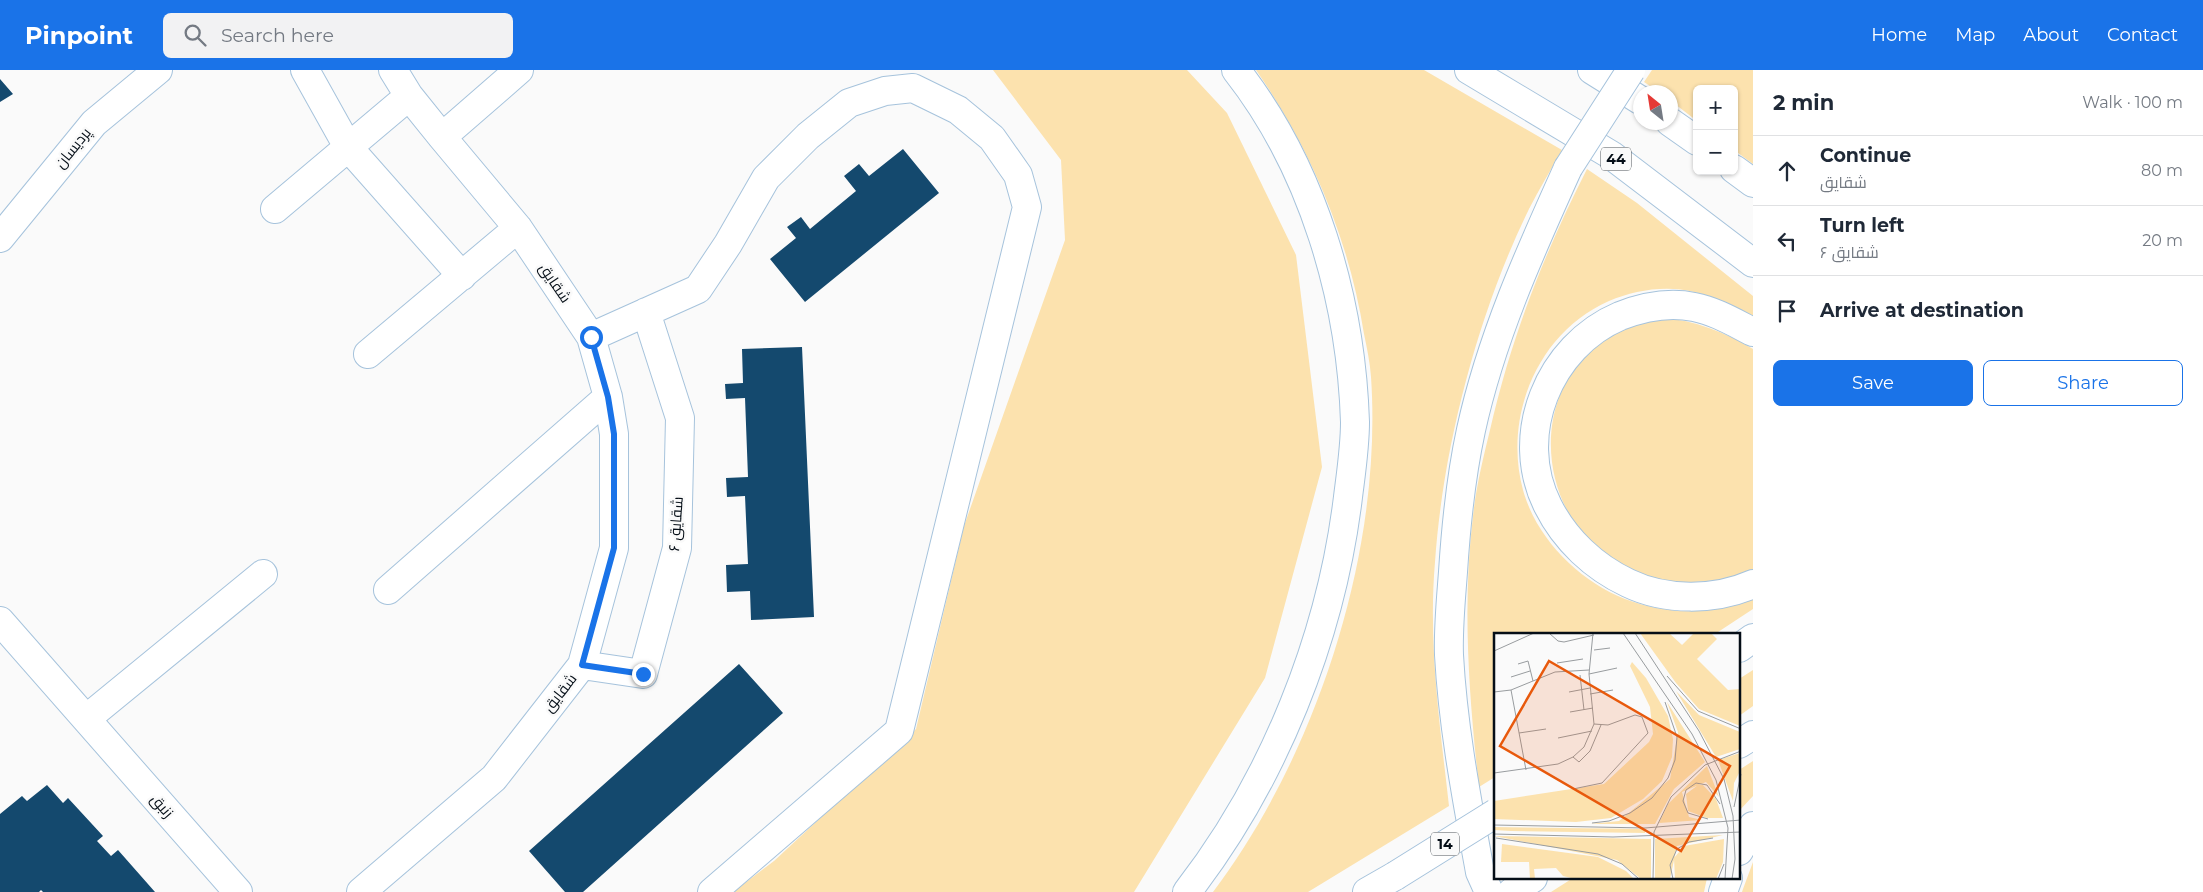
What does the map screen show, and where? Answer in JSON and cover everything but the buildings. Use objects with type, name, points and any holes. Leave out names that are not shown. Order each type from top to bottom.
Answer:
[{"type":"main road","name":"پردیسان","points":[[0,238],[94,123],[158,70]]},
{"type":"main road","points":[[305,70],[348,147],[462,276]]},
{"type":"main road","name":"شقایق","points":[[361,892],[494,778],[582,665],[614,548],[614,434],[608,397],[591,337],[518,228],[409,96],[393,70]]},
{"type":"main road","points":[[442,137],[519,70]]},
{"type":"main road","points":[[1187,892],[1229,831],[1269,759],[1299,690],[1320,634],[1344,530],[1355,424],[1347,337],[1330,258],[1309,201],[1284,147],[1236,70]]},
{"type":"main road","name":"44","points":[[1469,70],[1610,155],[1753,263]]},
{"type":"main road","points":[[1592,70],[1633,96]]},
{"type":"main road","points":[[1489,892],[1480,872],[1454,712],[1449,653],[1454,545],[1471,429],[1503,322],[1532,247],[1568,168],[1631,70]]},
{"type":"main road","points":[[591,337],[698,289],[728,244],[766,178],[808,136],[848,103],[885,91],[914,88],[958,110],[985,132],[992,138],[1018,175],[1027,207],[899,732],[712,892]]},
{"type":"main road","points":[[275,208],[409,96]]},
{"type":"main road","points":[[1678,128],[1693,138]]},
{"type":"main road","points":[[1738,172],[1753,184]]},
{"type":"main road","points":[[368,354],[518,228]]},
{"type":"main road","points":[[1753,332],[1716,314],[1694,307],[1668,305],[1635,310],[1605,323],[1571,351],[1550,379],[1539,408],[1534,437],[1536,472],[1547,504],[1560,527],[1582,553],[1611,575],[1644,590],[1679,596],[1714,595],[1753,584]]},
{"type":"main road","name":"شقایق ۶","points":[[582,665],[643,674],[677,548],[680,418],[646,312]]},
{"type":"main road","points":[[388,590],[608,397]]},
{"type":"main road","points":[[86,719],[263,574]]},
{"type":"main road","name":"زنبق","points":[[0,621],[238,892]]},
{"type":"main road","points":[[1740,647],[1753,638]]},
{"type":"main road","points":[[1740,743],[1753,735]]},
{"type":"main road","name":"14","points":[[1367,892],[1494,814]]},
{"type":"main road","points":[[1740,849],[1753,826]]},
{"type":"main road","points":[[1512,892],[1530,880]]},
{"type":"main road","points":[[1723,892],[1727,880]]},
{"type":"shaded area","points":[[993,70],[1187,70],[1227,113],[1296,255],[1322,467],[1265,678],[1134,892],[733,892],[774,861],[916,729],[964,526],[1065,240],[1061,160]]},
{"type":"shaded area","points":[[1256,70],[1424,70],[1562,150],[1529,209],[1494,292],[1466,381],[1446,473],[1435,562],[1433,623],[1436,684],[1449,806],[1308,892],[1213,892],[1250,837],[1283,778],[1312,714],[1335,648],[1354,580],[1366,511],[1372,443],[1371,377],[1357,299],[1349,264],[1338,230],[1325,196],[1294,131]]},
{"type":"shaded area","points":[[1652,70],[1753,70],[1753,164],[1738,153],[1738,85],[1693,85],[1693,118],[1678,106],[1678,85],[1648,85],[1644,82]]},
{"type":"shaded area","points":[[1587,169],[1637,203],[1753,296],[1753,317],[1709,297],[1694,292],[1673,289],[1640,291],[1629,294],[1609,301],[1584,315],[1563,333],[1545,355],[1532,379],[1523,406],[1518,434],[1518,462],[1523,490],[1529,508],[1549,541],[1562,556],[1591,581],[1625,599],[1657,608],[1689,611],[1721,608],[1753,597],[1753,609],[1717,633],[1494,633],[1494,778],[1479,787],[1472,719],[1467,618],[1470,550],[1476,494],[1482,462],[1508,361],[1530,297],[1571,201]]},
{"type":"shaded area","points":[[1662,318],[1698,324],[1731,337],[1753,349],[1753,573],[1720,580],[1692,582],[1665,581],[1638,574],[1606,556],[1581,532],[1563,502],[1553,469],[1551,435],[1558,401],[1573,370],[1598,343],[1612,333]]},
{"type":"shaded area","points":[[1753,670],[1753,706],[1740,715],[1740,678]]},
{"type":"shaded area","points":[[1753,761],[1753,796],[1740,810],[1740,769]]},
{"type":"shaded area","points":[[1753,862],[1753,892],[1742,892],[1743,889]]},
{"type":"shaded area","points":[[1570,880],[1707,880],[1704,892],[1551,892]]},
{"type":"route","points":[[591,337],[608,397],[614,434],[614,548],[582,665],[643,674]]}]
